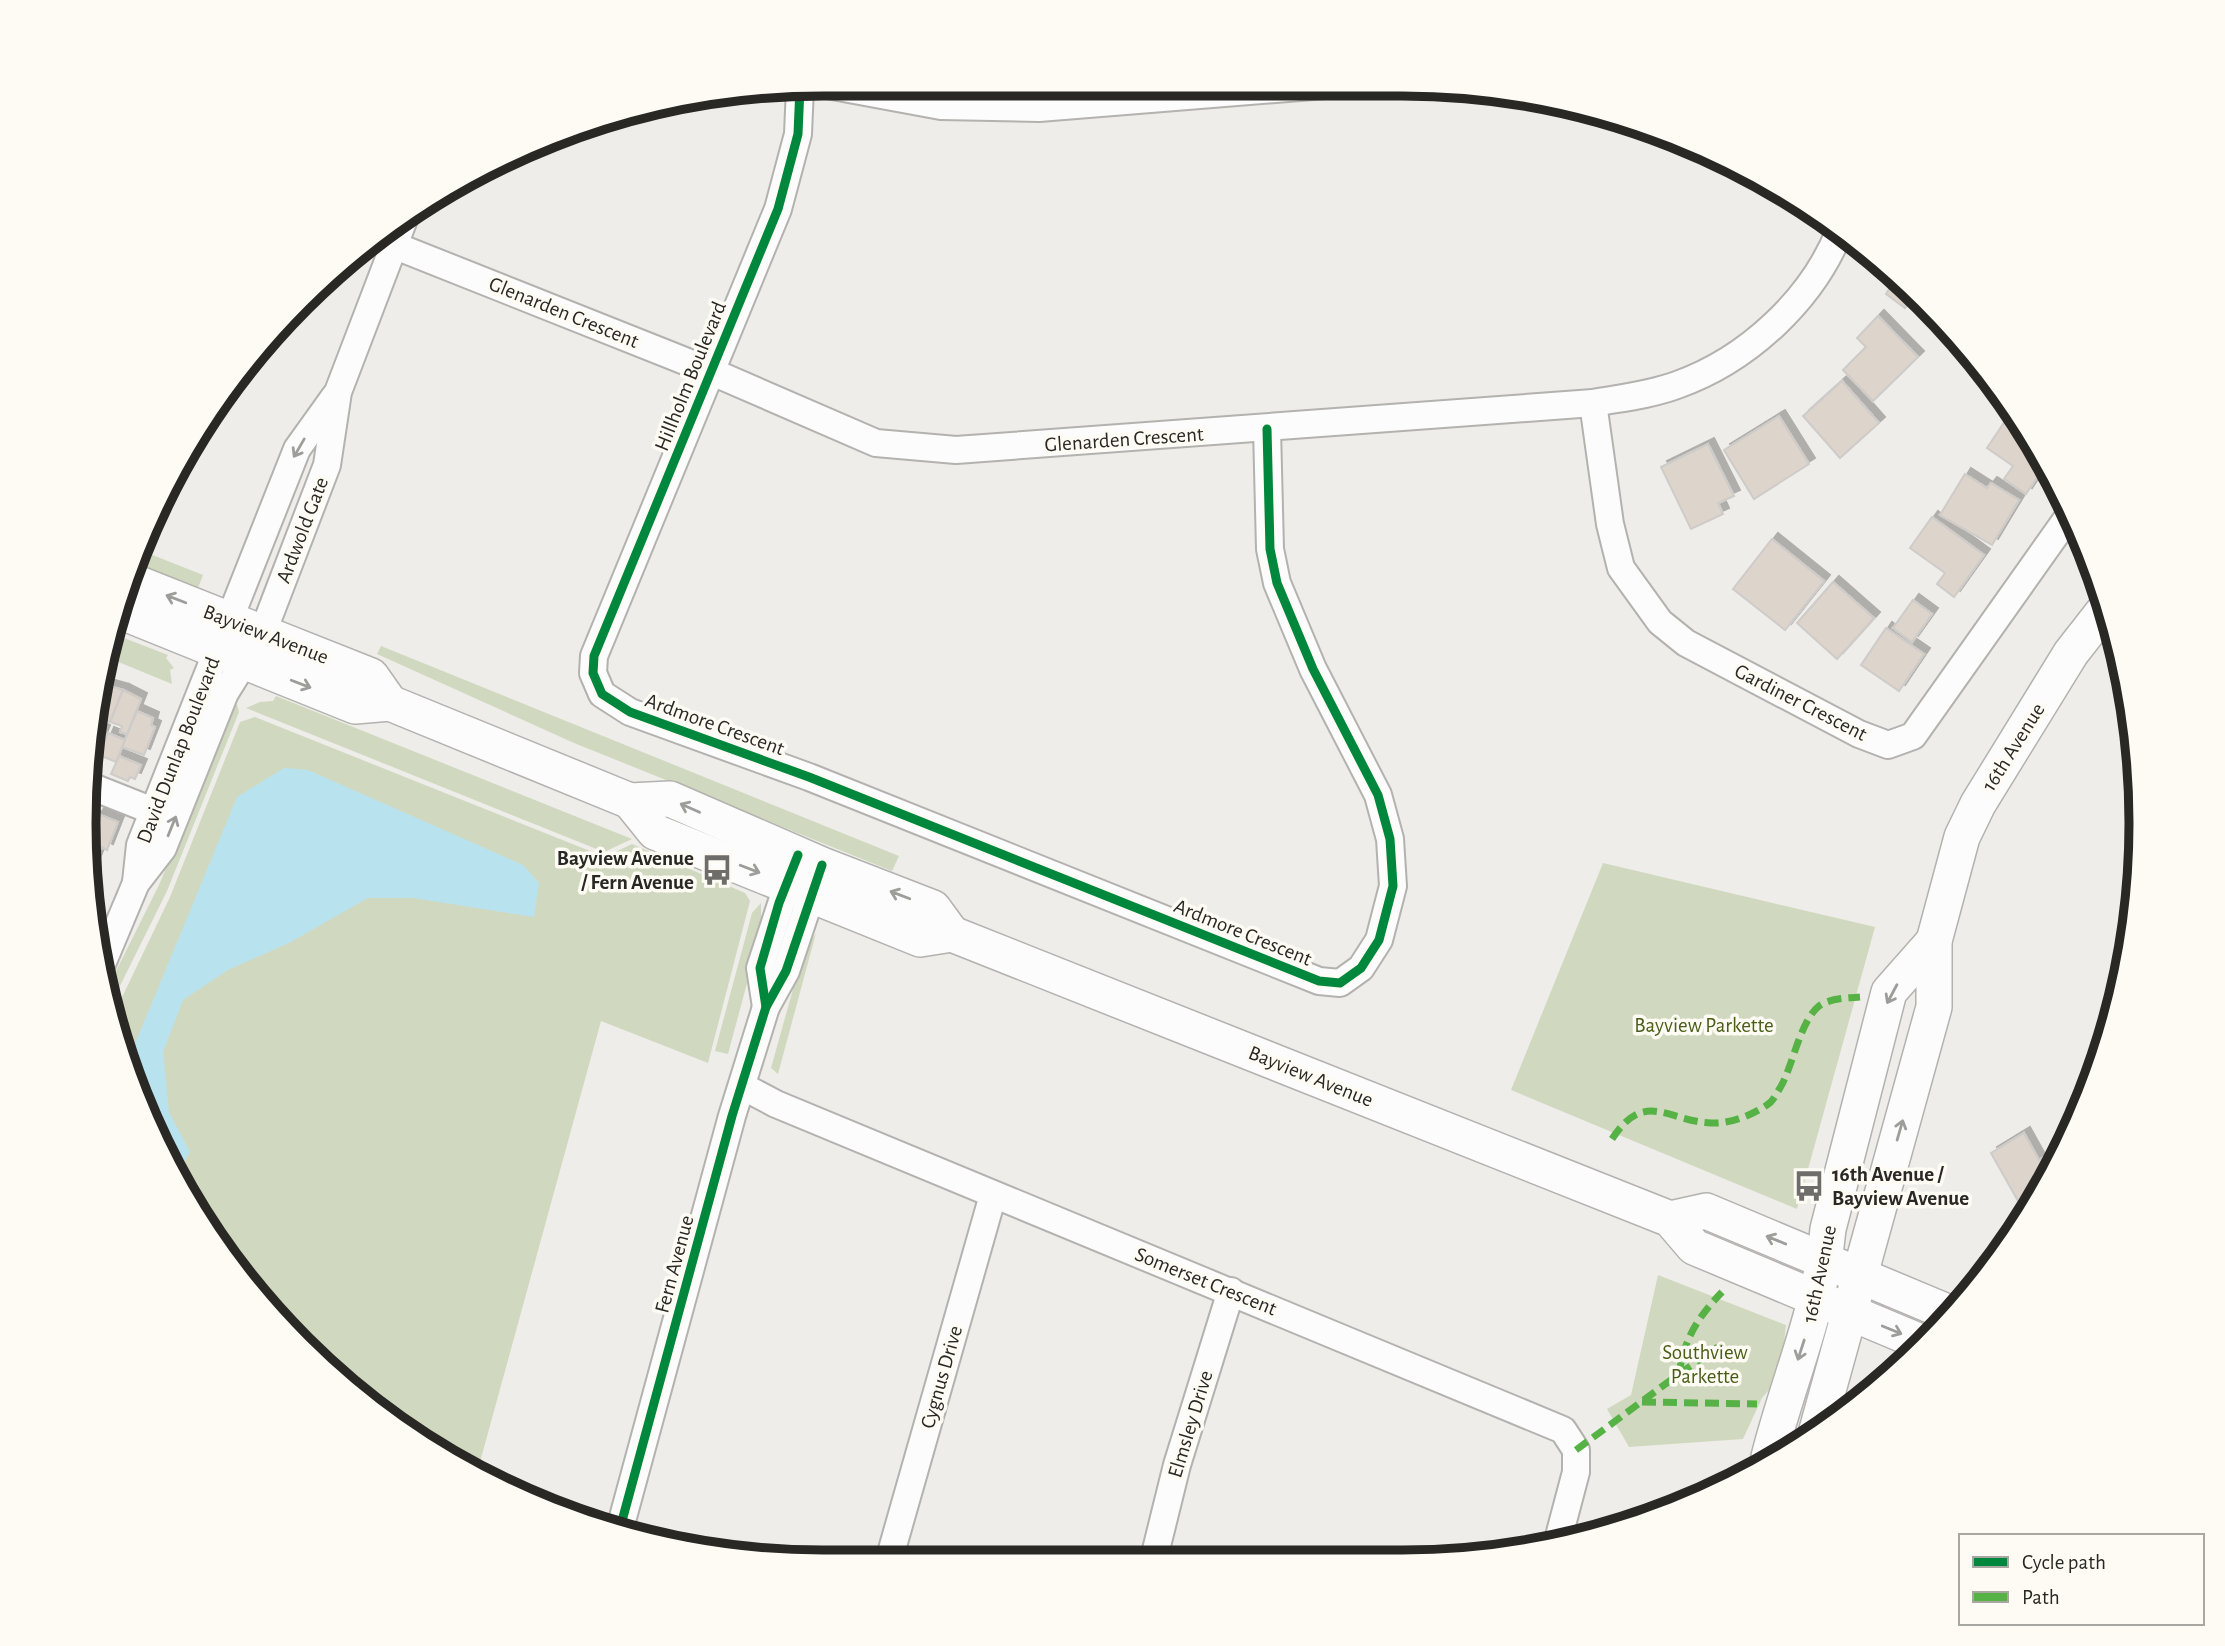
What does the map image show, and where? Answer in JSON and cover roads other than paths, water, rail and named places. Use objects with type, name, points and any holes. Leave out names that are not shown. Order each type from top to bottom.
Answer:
[{"type":"main road","name":"Bayview Avenue","points":[[137,585],[230,643],[355,706],[390,703],[630,801],[670,799],[804,874],[933,908],[952,934],[1670,1219],[1694,1247],[1914,1339]]},
{"type":"main road","name":"Bayview Avenue","points":[[128,613],[230,643],[263,632],[371,676],[390,703]]},
{"type":"main road","name":"16th Avenue","points":[[1821,1416],[1934,1007],[1934,941],[1962,837],[1978,804],[2071,653],[2099,618]]},
{"type":"main road","name":"16th Avenue","points":[[1772,1448],[1815,1299],[1825,1260],[1828,1229],[1889,992],[1934,941]]},
{"type":"main road","points":[[1670,1219],[1706,1211],[1941,1310]]},
{"type":"street","points":[[886,96],[928,104],[1040,107],[1183,96]]},
{"type":"street","name":"Hillholm Boulevard","points":[[593,673],[594,656],[778,209],[789,176],[798,134],[800,97]]},
{"type":"street","name":"Glenarden Crescent","points":[[386,242],[710,371],[876,443],[956,450],[1267,429],[1593,402],[1679,385],[1752,345],[1816,276],[1835,240]]},
{"type":"street","name":"Ardwold Gate","points":[[263,632],[327,465],[338,392],[386,243]]},
{"type":"street","name":"Ardwold Gate","points":[[230,643],[297,449],[338,392]]},
{"type":"street","name":"Gardiner Crescent","points":[[1593,402],[1610,524],[1621,568],[1660,622],[1686,643],[1859,734],[1888,746],[1913,736],[2064,524]]},
{"type":"street","name":"Ardmore Crescent","points":[[593,673],[602,694],[631,712],[809,777],[1319,981],[1340,983],[1361,968],[1380,940],[1393,886],[1390,839],[1378,795],[1313,668],[1278,583],[1270,549],[1267,429]]},
{"type":"street","name":"David Dunlap Boulevard","points":[[136,883],[140,845],[153,811],[230,643]]},
{"type":"street","name":"David Dunlap Boulevard","points":[[108,951],[136,883],[163,848],[225,693],[230,643]]},
{"type":"street","points":[[97,789],[153,811]]},
{"type":"street","name":"Fern Avenue","points":[[622,1521],[766,1007],[760,968],[804,874]]},
{"type":"street","name":"Somerset Crescent","points":[[742,1086],[776,1104],[993,1195],[1563,1430],[1576,1450],[1576,1472],[1560,1532]]},
{"type":"street","name":"Cygnus Drive","points":[[892,1550],[993,1195]]},
{"type":"street","name":"Elmsley Drive","points":[[1156,1550],[1177,1465],[1231,1291]]},
{"type":"water","points":[[284,768],[308,770],[523,865],[539,883],[534,917],[413,898],[368,898],[289,943],[228,970],[183,1000],[163,1052],[169,1112],[190,1152],[182,1164],[152,1101],[133,1050],[237,797]]},
{"type":"place","name":"Bayview Avenue / Fern Avenue","points":[[717,870]]},
{"type":"place","name":"16th Avenue / Bayview Avenue","points":[[1809,1186]]},
{"type":"park label","name":"Bayview Parkette","points":[[1704,1025]]},
{"type":"park label","name":"Southview Parkette","points":[[1705,1364]]}]
